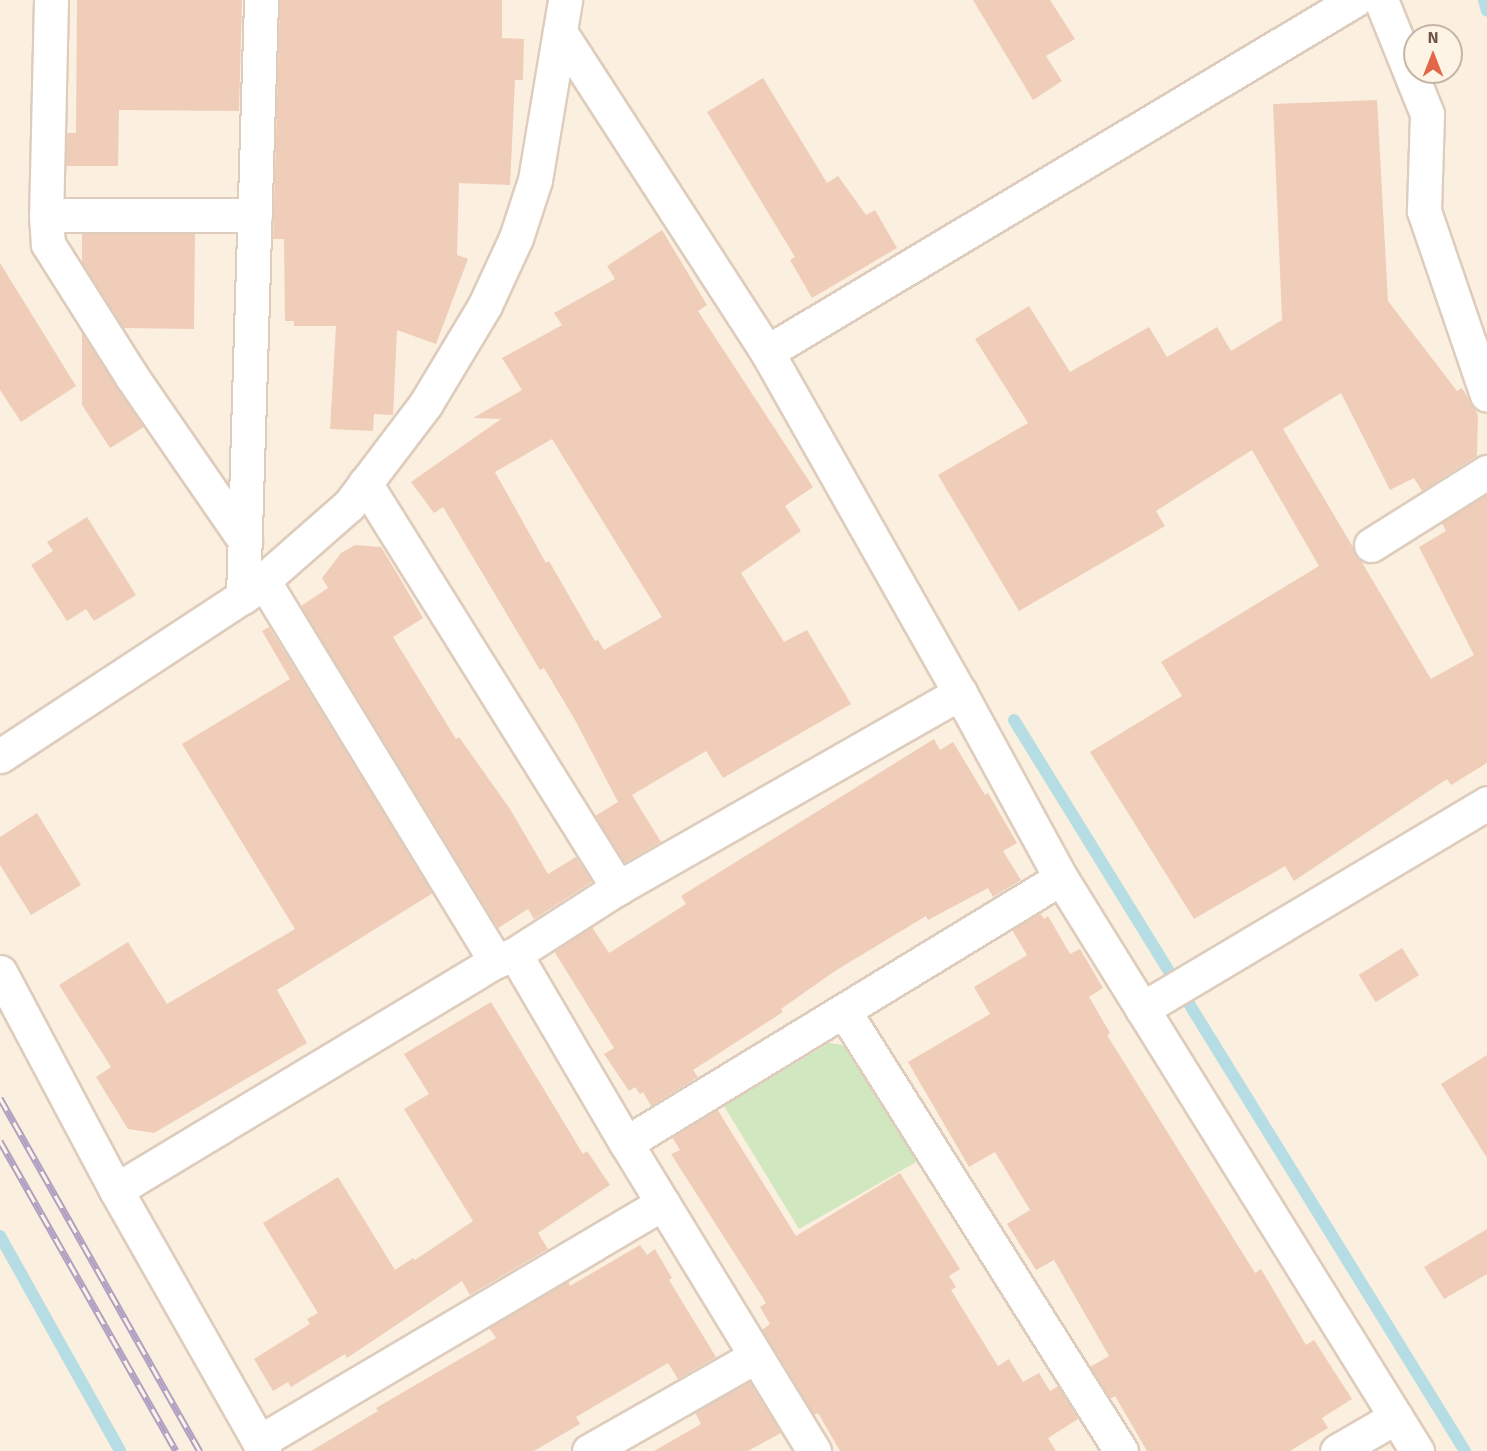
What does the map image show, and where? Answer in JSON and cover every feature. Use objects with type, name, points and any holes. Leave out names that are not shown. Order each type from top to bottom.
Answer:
[{"type":"street","points":[[51,0],[45,216],[48,244],[132,377],[245,541]]},
{"type":"street","points":[[261,0],[245,541],[253,589],[505,957],[626,1143],[814,1451]]},
{"type":"street","points":[[767,352],[1355,0]]},
{"type":"street","points":[[1381,0],[1427,114],[1424,211],[1487,395]]},
{"type":"street","points":[[563,16],[767,352],[960,693],[1060,879],[1147,1005],[1417,1451]]},
{"type":"street","points":[[0,756],[253,589],[350,505],[425,405],[485,305],[516,238],[535,180],[563,16]]},
{"type":"street","points":[[66,215],[255,215]]},
{"type":"street","points":[[1371,545],[1487,472]]},
{"type":"street","points":[[365,483],[618,888]]},
{"type":"street","points":[[116,1190],[618,888],[960,693]]},
{"type":"street","points":[[1147,1005],[1487,803]]},
{"type":"street","points":[[626,1143],[1060,879]]},
{"type":"street","points":[[0,972],[116,1190],[262,1447],[663,1203]]},
{"type":"street","points":[[844,1011],[1121,1451]]},
{"type":"street","points":[[590,1451],[756,1356]]},
{"type":"street","points":[[1337,1451],[1396,1417]]},
{"type":"green space","points":[[829,1043],[851,1046],[918,1161],[799,1229],[724,1106]]},
{"type":"building","points":[[77,0],[242,0],[239,111],[119,110],[118,166],[66,166],[67,133],[76,133]]},
{"type":"building","points":[[280,0],[502,0],[502,38],[524,39],[523,80],[515,80],[510,185],[459,183],[457,255],[468,259],[436,344],[397,330],[393,415],[374,414],[373,431],[330,429],[336,326],[294,326],[294,321],[285,321],[284,239],[273,239]]},
{"type":"building","points":[[973,0],[1050,0],[1075,39],[1046,56],[1062,81],[1033,100]]},
{"type":"building","points":[[763,78],[827,183],[838,176],[866,215],[875,210],[897,248],[812,298],[790,260],[795,257],[707,112]]},
{"type":"building","points":[[1377,100],[1388,301],[1457,391],[1462,388],[1478,415],[1477,456],[1422,491],[1414,478],[1390,490],[1341,393],[1283,429],[1431,679],[1474,655],[1419,547],[1446,531],[1442,523],[1487,494],[1487,763],[1451,785],[1447,779],[1294,881],[1285,866],[1194,919],[1090,752],[1182,696],[1161,662],[1319,566],[1252,450],[1156,511],[1165,526],[1019,611],[938,475],[1028,423],[975,339],[1029,306],[1070,372],[1149,327],[1167,357],[1217,327],[1231,351],[1282,320],[1273,104]]},
{"type":"building","points":[[662,230],[707,305],[698,311],[813,487],[785,506],[801,531],[741,573],[784,642],[807,630],[851,704],[723,778],[706,751],[632,795],[661,842],[624,863],[595,816],[618,802],[575,720],[544,668],[540,670],[443,507],[434,513],[411,482],[501,419],[473,418],[522,390],[502,358],[562,325],[554,313],[615,279],[607,266]],"holes":[[[552,439],[662,617],[604,650],[598,640],[595,641],[549,561],[546,563],[495,472]]]},
{"type":"building","points":[[82,234],[195,234],[194,329],[123,328],[82,263]]},
{"type":"building","points":[[0,263],[76,386],[21,422],[0,390]]},
{"type":"building","points":[[82,333],[144,427],[110,448],[82,405]]},
{"type":"building","points":[[87,517],[136,595],[94,621],[86,609],[67,621],[31,565],[53,551],[47,542]]},
{"type":"building","points":[[355,545],[381,547],[398,575],[423,618],[393,637],[456,739],[459,737],[510,809],[548,874],[576,857],[592,882],[534,919],[528,909],[498,928],[301,606],[328,588],[322,578],[341,553]]},
{"type":"building","points":[[269,627],[433,893],[277,990],[307,1043],[154,1133],[128,1129],[96,1077],[111,1067],[59,985],[128,942],[167,1004],[295,929],[182,744],[290,679],[262,631]]},
{"type":"building","points":[[934,739],[940,750],[953,742],[985,795],[988,793],[1017,843],[1003,851],[1021,880],[993,897],[988,888],[928,920],[926,916],[835,971],[781,1009],[783,1012],[693,1070],[698,1077],[651,1106],[643,1092],[640,1094],[635,1087],[629,1091],[604,1054],[614,1048],[554,951],[592,927],[609,953],[686,904],[681,896]]},
{"type":"building","points":[[37,813],[81,885],[31,915],[0,865],[0,837]]},
{"type":"building","points":[[1040,913],[1044,919],[1048,916],[1070,954],[1080,949],[1103,988],[1089,997],[1110,1033],[1107,1035],[1255,1273],[1261,1269],[1306,1345],[1314,1340],[1352,1399],[1322,1418],[1328,1428],[1290,1451],[1147,1451],[1115,1396],[1110,1399],[1090,1367],[1109,1356],[1054,1260],[1036,1270],[1007,1224],[1030,1210],[995,1152],[969,1167],[908,1062],[990,1014],[974,987],[1027,955],[1012,930]]},
{"type":"building","points":[[1402,948],[1419,975],[1376,1002],[1359,975]]},
{"type":"building","points":[[491,1002],[583,1154],[587,1151],[610,1185],[538,1233],[548,1249],[470,1295],[462,1281],[347,1358],[345,1354],[291,1387],[288,1382],[273,1391],[254,1359],[310,1324],[307,1319],[318,1313],[263,1223],[338,1177],[395,1270],[413,1258],[415,1260],[473,1221],[404,1109],[429,1094],[404,1054]]},
{"type":"building","points":[[1487,1055],[1487,1158],[1441,1084]]},
{"type":"building","points":[[717,1109],[796,1236],[900,1173],[960,1269],[949,1276],[956,1287],[951,1290],[998,1366],[1009,1359],[1023,1382],[1039,1373],[1050,1391],[1058,1386],[1078,1419],[1048,1438],[1056,1451],[840,1451],[818,1413],[814,1415],[762,1330],[770,1324],[760,1307],[766,1303],[671,1154],[680,1150],[672,1137]]},
{"type":"building","points":[[1487,1229],[1487,1274],[1444,1299],[1424,1267]]},
{"type":"building","points":[[640,1245],[647,1255],[655,1249],[672,1278],[669,1280],[716,1357],[678,1379],[668,1363],[576,1417],[580,1424],[534,1451],[311,1451],[378,1411],[376,1408],[496,1338],[489,1328],[568,1281],[570,1286]]},
{"type":"building","points":[[749,1381],[781,1433],[748,1451],[654,1451],[701,1424],[695,1412]]},
{"type":"waterway","points":[[1484,0],[1487,11]]},
{"type":"waterway","points":[[1014,720],[1465,1451]]},
{"type":"waterway","points":[[0,1236],[120,1451]]},
{"type":"railway","points":[[0,1098],[200,1451]]},
{"type":"railway","points":[[0,1141],[176,1451]]}]
